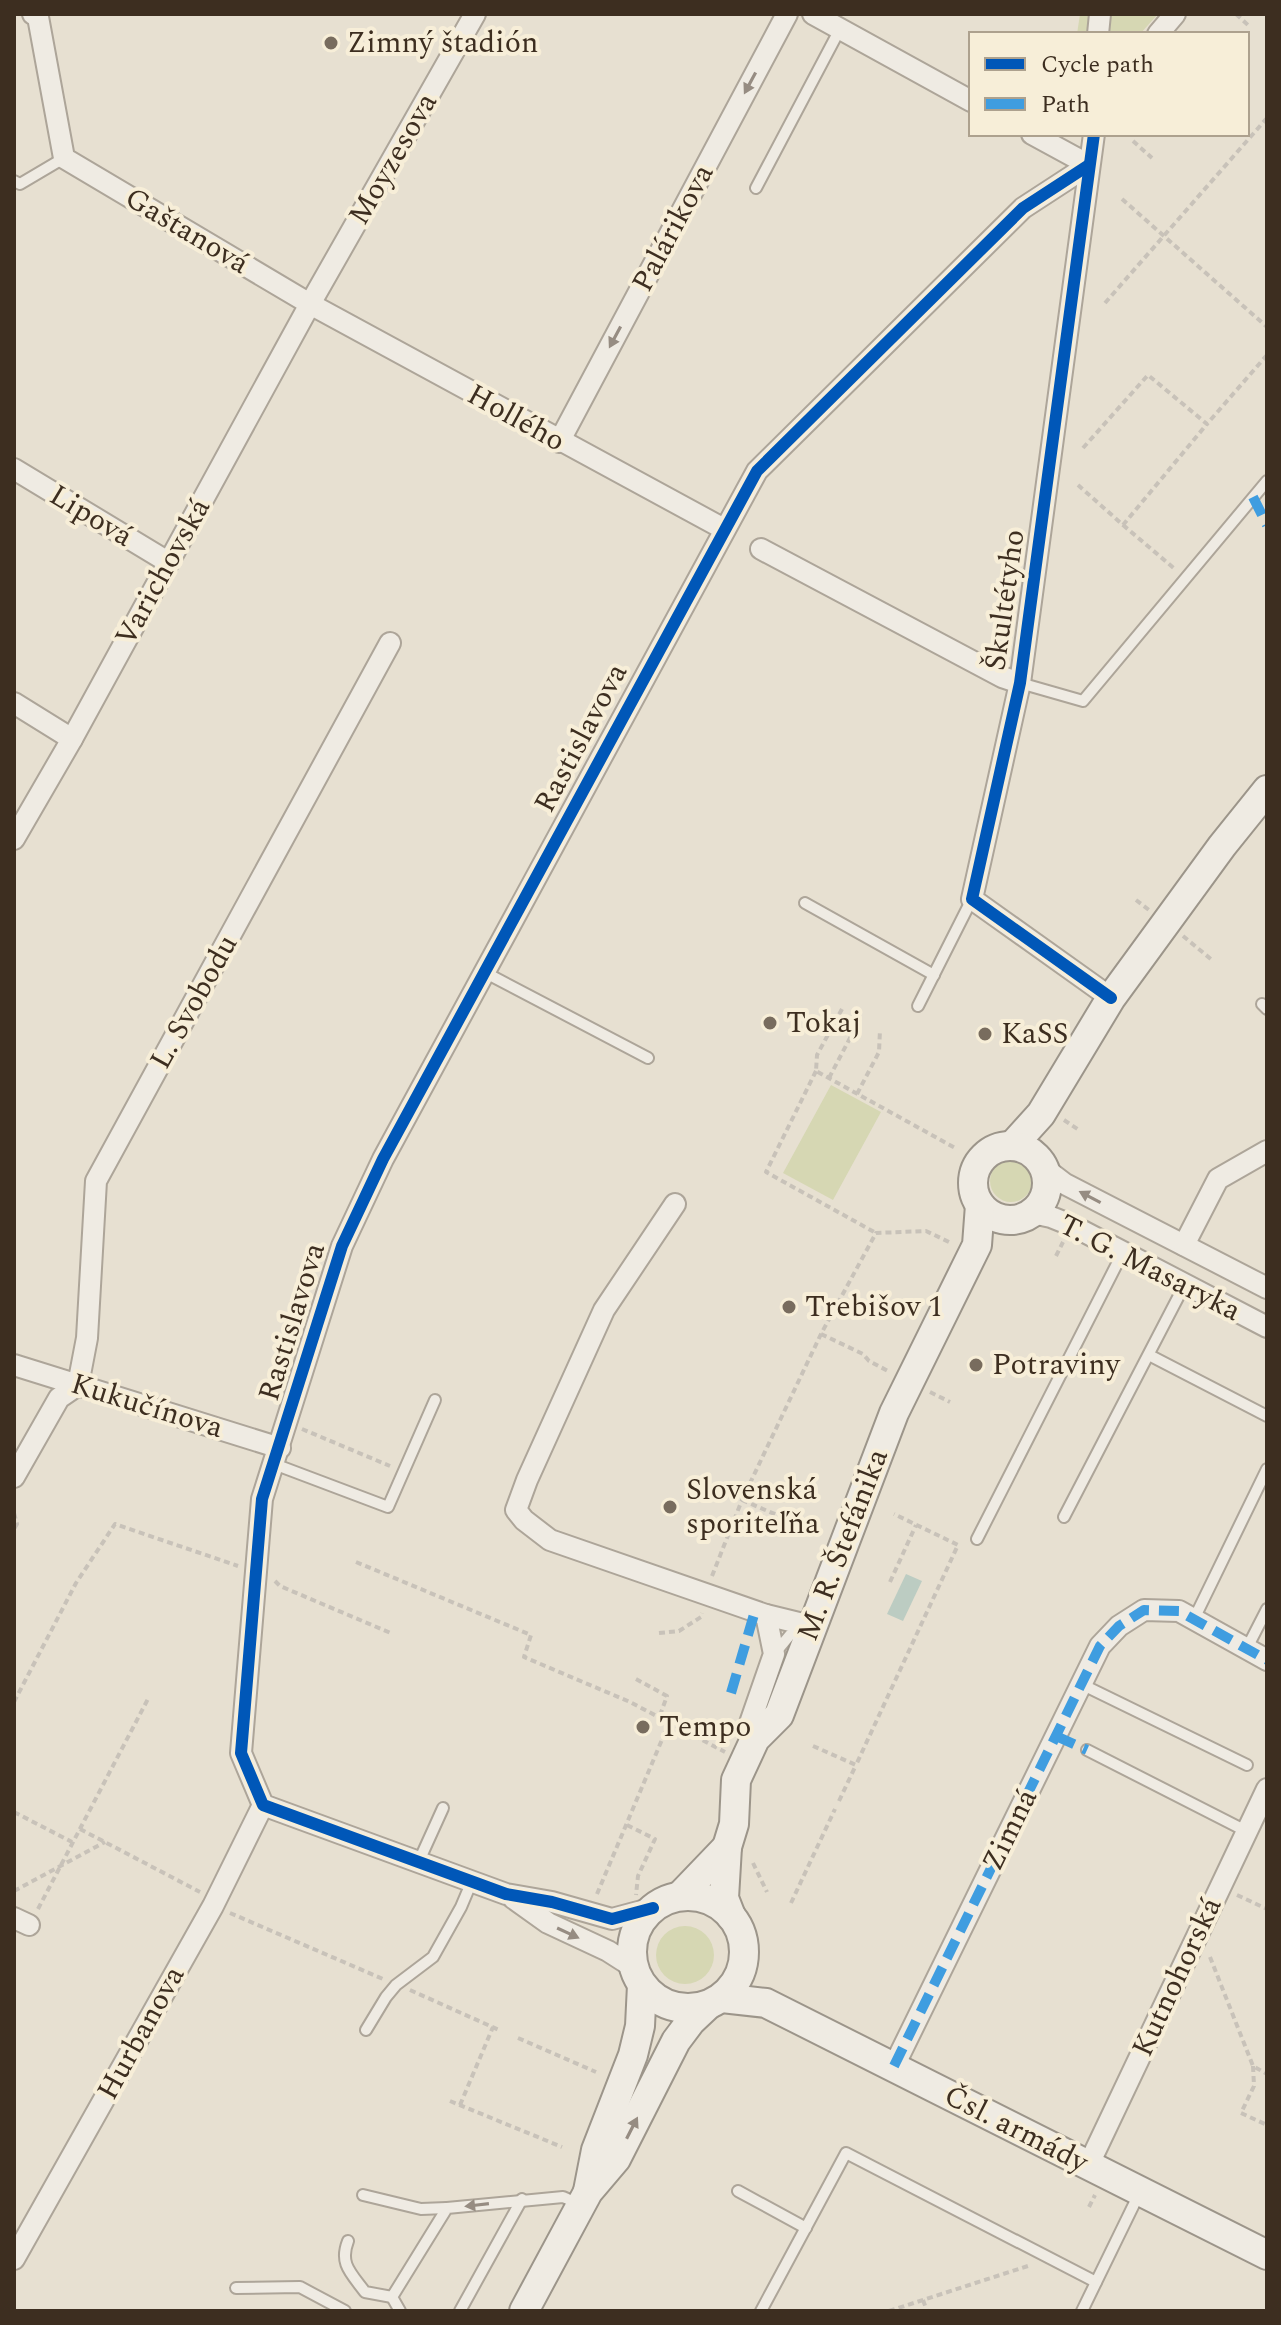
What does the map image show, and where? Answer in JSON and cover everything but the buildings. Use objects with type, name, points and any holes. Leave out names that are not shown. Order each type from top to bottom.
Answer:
[{"type":"street","points":[[33,14],[38,17],[64,158]]},
{"type":"street","name":"Moyzesova","points":[[310,304],[475,14]]},
{"type":"street","name":"Palárikova","points":[[559,442],[787,14]]},
{"type":"street","points":[[813,14],[969,100]]},
{"type":"street","points":[[1160,32],[1175,14]]},
{"type":"street","points":[[1036,136],[1089,165]]},
{"type":"street","name":"Škultétyho","points":[[972,899],[1020,683],[1094,136]]},
{"type":"street","name":"Gaštanová","points":[[64,158],[310,304]]},
{"type":"street","name":"Rastislavova","points":[[263,1805],[241,1753],[262,1499],[342,1246],[383,1159],[757,471],[1023,208],[1089,165]]},
{"type":"street","name":"Hollého","points":[[310,304],[724,529]]},
{"type":"street","name":"Varichovská","points":[[14,839],[310,304]]},
{"type":"street","name":"Lipová","points":[[14,469],[168,562]]},
{"type":"street","points":[[761,549],[1002,677],[1020,683]]},
{"type":"street","name":"L. Svobodu","points":[[78,1385],[87,1338],[96,1181],[390,643]]},
{"type":"street","points":[[14,703],[72,739]]},
{"type":"street","points":[[1031,1156],[1111,998],[1222,846],[1267,790]]},
{"type":"street","points":[[972,899],[1111,998]]},
{"type":"street","points":[[996,1147],[1031,1156],[1047,1180],[1040,1204],[1020,1216],[990,1214],[975,1197],[972,1180],[977,1164],[996,1147]]},
{"type":"street","points":[[1185,1284],[1192,1250],[1218,1179],[1267,1151]]},
{"type":"street","name":"T. G. Masaryka","points":[[1031,1156],[1065,1184],[1267,1288]]},
{"type":"street","points":[[675,1204],[604,1310],[516,1510],[550,1540],[766,1615],[811,1626]]},
{"type":"street","name":"M. R. Štefánika","points":[[731,1916],[724,1898],[727,1847],[734,1824],[736,1780],[755,1739],[779,1715],[894,1413],[969,1247],[980,1205]]},
{"type":"street","name":"T. G. Masaryka","points":[[1020,1216],[1051,1217],[1267,1327]]},
{"type":"street","name":"M. R. Štefánika","points":[[969,1247],[1020,1216]]},
{"type":"street","name":"Kukučínova","points":[[14,1365],[277,1456]]},
{"type":"street","points":[[14,1477],[59,1398],[78,1385]]},
{"type":"street","name":"Zimná","points":[[894,2066],[1100,1646],[1119,1626],[1144,1610],[1179,1611],[1194,1619]]},
{"type":"street","points":[[755,1739],[750,1723],[774,1654],[766,1615]]},
{"type":"street","points":[[1194,1619],[1267,1660]]},
{"type":"street","name":"Kutnohorská","points":[[1088,2166],[1267,1789]]},
{"type":"street","points":[[263,1805],[506,1894],[552,1902],[612,1919],[644,1903],[680,1896],[703,1898],[718,1904],[740,1930],[745,1954],[738,1979],[691,2021],[676,2041],[616,2159],[584,2198],[524,2311]]},
{"type":"street","name":"Hurbanova","points":[[14,2259],[213,1906],[263,1805]]},
{"type":"street","points":[[680,1896],[727,1847]]},
{"type":"street","points":[[506,1894],[548,1923],[608,1951],[638,1976],[650,1994],[667,2005],[696,2009],[715,2002],[766,2003]]},
{"type":"street","points":[[584,2198],[596,2150],[633,2055],[640,2026],[638,1976],[632,1946],[644,1903]]},
{"type":"street","points":[[743,1966],[766,2003]]},
{"type":"street","name":"Čsl. armády","points":[[766,2003],[1267,2255]]},
{"type":"lane","points":[[756,188],[840,29]]},
{"type":"lane","points":[[14,181],[20,184],[64,158]]},
{"type":"lane","name":"Škultétyho","points":[[1020,683],[1083,701],[1267,481]]},
{"type":"lane","points":[[918,1006],[972,899]]},
{"type":"lane","points":[[805,903],[934,975]]},
{"type":"lane","points":[[484,972],[648,1058]]},
{"type":"lane","points":[[977,1539],[1123,1252]]},
{"type":"lane","points":[[1064,1517],[1185,1284]]},
{"type":"lane","points":[[1149,1355],[1267,1416]]},
{"type":"lane","points":[[277,1456],[388,1507],[435,1400]]},
{"type":"lane","points":[[1194,1619],[1267,1469]]},
{"type":"lane","points":[[1247,1648],[1267,1609]]},
{"type":"lane","points":[[774,1654],[790,1635],[811,1626]]},
{"type":"lane","points":[[1081,1684],[1247,1765]]},
{"type":"lane","points":[[1087,1750],[1246,1831]]},
{"type":"lane","points":[[419,1861],[443,1808]]},
{"type":"lane","points":[[366,2030],[396,1985],[433,1957],[472,1881]]},
{"type":"lane","points":[[761,2311],[846,2153],[1096,2282]]},
{"type":"lane","points":[[738,2191],[806,2228]]},
{"type":"lane","points":[[1082,2311],[1140,2192]]},
{"type":"lane","points":[[363,2195],[421,2209],[522,2199],[584,2198]]},
{"type":"lane","points":[[460,2311],[522,2199]]},
{"type":"lane","points":[[392,2297],[447,2208]]},
{"type":"lane","points":[[348,2241],[344,2253],[346,2266],[365,2292],[392,2297],[400,2311]]},
{"type":"lane","points":[[236,2288],[300,2287],[345,2311]]},
{"type":"path","points":[[1236,14],[1249,26]]},
{"type":"path","points":[[1105,303],[1267,118]]},
{"type":"path","points":[[1133,141],[1152,158]]},
{"type":"path","points":[[1122,199],[1267,327]]},
{"type":"path","points":[[1123,525],[1267,355]]},
{"type":"path","points":[[1083,448],[1148,375],[1207,424]]},
{"type":"path","points":[[1078,485],[1185,578]]},
{"type":"path","points":[[1136,900],[1151,912]]},
{"type":"path","points":[[1182,936],[1212,960]]},
{"type":"path","points":[[842,1009],[817,1055],[816,1071],[766,1172],[876,1233],[926,1231],[969,1247]]},
{"type":"path","points":[[829,1078],[860,1019]]},
{"type":"path","points":[[857,1094],[879,1052],[880,1030]]},
{"type":"path","points":[[816,1071],[957,1149]]},
{"type":"path","points":[[1051,1116],[1079,1130]]},
{"type":"path","points":[[711,1583],[713,1570],[742,1500],[821,1334],[876,1233]]},
{"type":"path","points":[[1056,1256],[1066,1236]]},
{"type":"path","points":[[821,1334],[863,1354],[869,1361],[898,1376]]},
{"type":"path","points":[[920,1387],[950,1402]]},
{"type":"path","points":[[297,1427],[404,1471]]},
{"type":"path","points":[[742,1500],[791,1521]]},
{"type":"path","points":[[14,1513],[17,1524],[14,1529]]},
{"type":"path","points":[[839,1801],[958,1545],[894,1514]]},
{"type":"path","points":[[14,1702],[76,1583],[115,1524],[240,1567]]},
{"type":"path","points":[[890,1582],[916,1525]]},
{"type":"path","points":[[356,1562],[531,1635],[524,1657],[630,1702],[731,1755]]},
{"type":"path","points":[[270,1576],[280,1586],[393,1634]]},
{"type":"path","points":[[659,1633],[679,1631],[701,1617],[706,1604]]},
{"type":"path","points":[[636,1679],[667,1696],[659,1718]]},
{"type":"path","points":[[22,1922],[60,1866],[149,1697]]},
{"type":"path","points":[[595,1899],[669,1723]]},
{"type":"path","points":[[813,1746],[856,1765]]},
{"type":"path","points":[[791,1903],[835,1809]]},
{"type":"path","points":[[14,1812],[73,1842]]},
{"type":"path","points":[[626,1825],[655,1839],[638,1876],[644,1903]]},
{"type":"path","points":[[80,1829],[204,1894],[213,1906],[499,2030]]},
{"type":"path","points":[[14,1891],[105,1842]]},
{"type":"path","points":[[753,1863],[767,1892]]},
{"type":"path","points":[[1237,1895],[1267,1909]]},
{"type":"path","points":[[1209,1953],[1253,2066],[1254,2086],[1241,2113],[1267,2125]]},
{"type":"path","points":[[458,2012],[462,2004]]},
{"type":"path","points":[[460,2105],[493,2027]]},
{"type":"path","points":[[518,2038],[596,2072]]},
{"type":"path","points":[[1253,2066],[1267,2074]]},
{"type":"path","points":[[450,2101],[562,2147]]},
{"type":"path","points":[[889,2311],[1052,2259]]},
{"type":"path","points":[[923,2300],[927,2311]]},
{"type":"green space","points":[[1080,14],[1158,14],[1142,32],[1077,32]]},
{"type":"green space","points":[[831,1085],[881,1112],[833,1200],[783,1173]]},
{"type":"green space","points":[[1011,1160],[1026,1166],[1032,1181],[1026,1196],[1011,1202],[996,1196],[990,1181],[996,1166]]},
{"type":"green space","points":[[685,1926],[696,1928],[705,1935],[712,1944],[712,1966],[705,1975],[696,1982],[685,1984],[674,1982],[665,1975],[658,1966],[656,1955],[658,1944],[665,1935],[674,1928]]},
{"type":"shaded area","points":[[906,1574],[922,1581],[903,1621],[887,1614]]},
{"type":"marked path","points":[[1253,497],[1267,525]]},
{"type":"marked path","points":[[894,2066],[1100,1646],[1119,1626],[1144,1610],[1179,1611],[1267,1660]]},
{"type":"marked path","points":[[731,1693],[755,1611]]},
{"type":"marked path","points":[[1056,1736],[1087,1750]]},
{"type":"cycle path","points":[[1094,136],[1020,683],[972,899],[1111,998]]},
{"type":"cycle path","points":[[653,1908],[612,1919],[552,1902],[506,1894],[263,1805],[241,1753],[262,1499],[342,1246],[383,1159],[757,471],[1023,208],[1089,165]]},
{"type":"place","name":"Zimný štadión","points":[[331,43]]},
{"type":"place","name":"Tokaj","points":[[770,1023]]},
{"type":"place","name":"KaSS","points":[[985,1034]]},
{"type":"place","name":"Trebišov 1","points":[[789,1307]]},
{"type":"place","name":"Potraviny","points":[[976,1365]]},
{"type":"place","name":"Slovenská sporiteľňa","points":[[670,1507]]},
{"type":"place","name":"Tempo","points":[[643,1727]]}]
